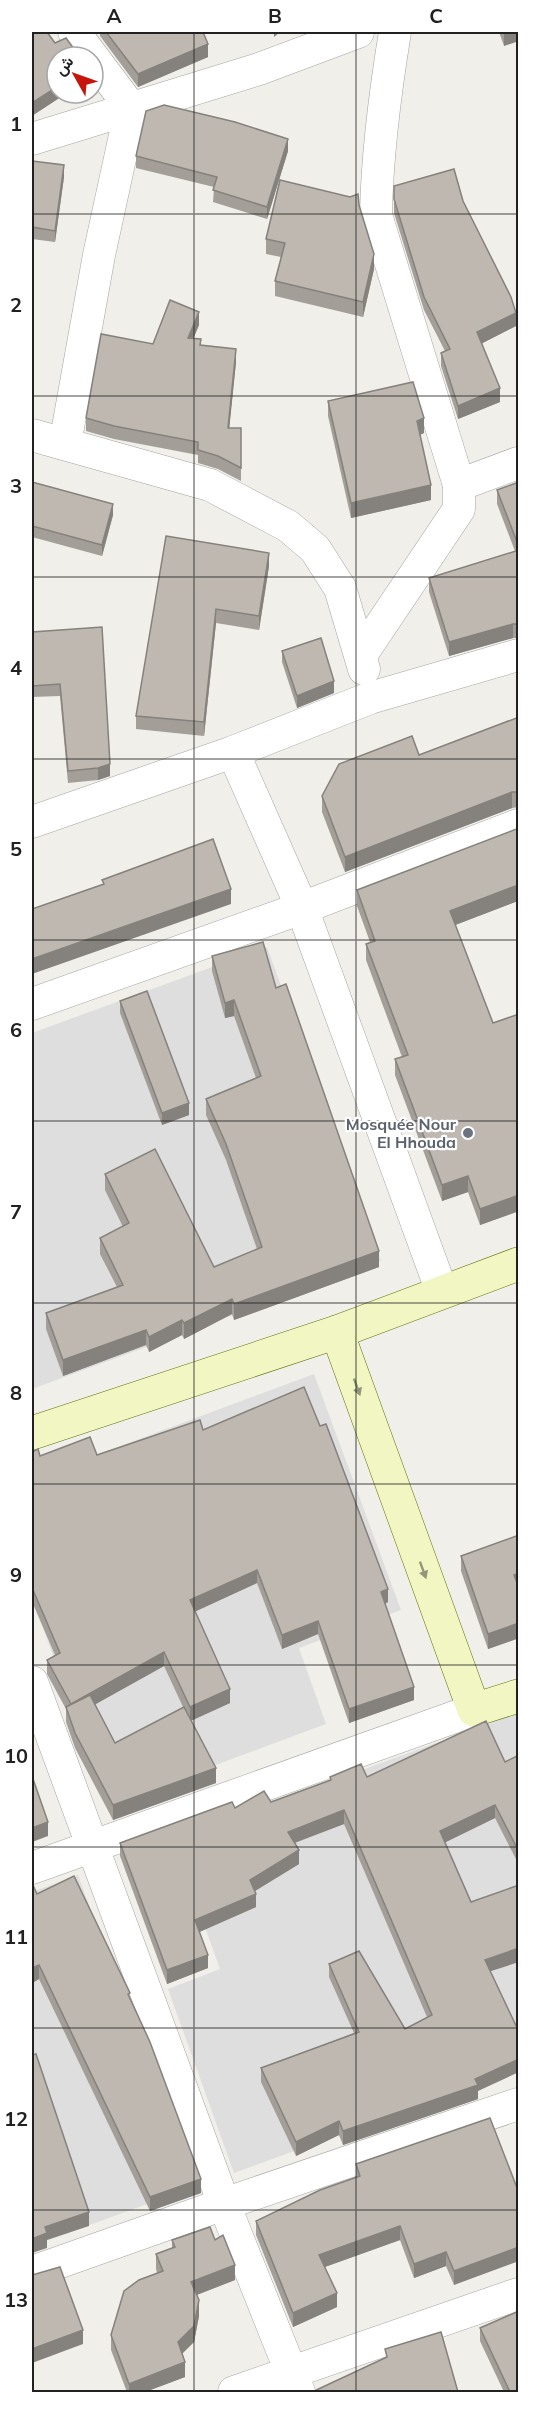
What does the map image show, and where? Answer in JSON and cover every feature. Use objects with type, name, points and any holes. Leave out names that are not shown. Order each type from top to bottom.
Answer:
[{"type":"main road","points":[[32,1433],[337,1332],[519,1264]]},
{"type":"main road","points":[[337,1332],[474,1710],[519,1696]]},
{"type":"street","points":[[64,444],[99,255],[131,108],[74,32]]},
{"type":"street","points":[[32,139],[259,69],[358,32]]},
{"type":"street","points":[[361,655],[459,509],[459,485],[376,215],[383,104],[395,32]]},
{"type":"street","points":[[32,435],[210,485],[288,526],[315,549],[340,588],[361,655],[370,698]]},
{"type":"street","points":[[459,485],[519,463]]},
{"type":"street","points":[[32,822],[233,752],[370,698],[519,655]]},
{"type":"street","points":[[233,752],[302,908],[442,1292]]},
{"type":"street","points":[[32,1005],[302,908],[519,825]]},
{"type":"street","points":[[32,1682],[224,2204],[295,2383]]},
{"type":"street","points":[[32,1868],[474,1710]]},
{"type":"street","points":[[32,2272],[519,2104]]},
{"type":"street","points":[[234,2392],[295,2383],[519,2294]]},
{"type":"shaded area","points":[[267,947],[381,1261],[32,1389],[32,1033]]},
{"type":"shaded area","points":[[314,1374],[401,1610],[299,1648],[326,1724],[108,1805],[32,1598],[32,1479]]},
{"type":"shaded area","points":[[518,1713],[518,2069],[234,2173],[168,1989],[220,1969],[173,1839]]},
{"type":"shaded area","points":[[78,1875],[191,2188],[32,2246],[32,1892]]},
{"type":"building","points":[[32,32],[47,32],[55,43],[66,38],[71,45],[45,45],[45,95],[32,103]]},
{"type":"building","points":[[106,32],[203,32],[208,44],[138,74]]},
{"type":"building","points":[[164,105],[235,122],[288,139],[267,207],[213,190],[217,177],[136,156],[146,111]]},
{"type":"building","points":[[32,161],[64,165],[55,231],[32,227]]},
{"type":"building","points":[[454,169],[463,201],[511,297],[516,313],[477,332],[500,388],[458,406],[441,353],[450,349],[424,297],[394,199],[394,186]]},
{"type":"building","points":[[280,180],[350,197],[358,194],[359,205],[374,254],[363,302],[275,281],[285,243],[266,239]]},
{"type":"building","points":[[170,300],[199,312],[188,338],[201,339],[200,345],[236,349],[228,428],[241,428],[241,468],[218,456],[198,450],[198,442],[114,426],[86,418],[101,334],[153,344]]},
{"type":"building","points":[[413,382],[424,418],[417,421],[431,485],[351,503],[328,401]]},
{"type":"building","points":[[32,482],[113,504],[102,545],[32,526]]},
{"type":"building","points":[[519,482],[519,547],[497,490]]},
{"type":"building","points":[[166,536],[269,553],[259,616],[216,609],[204,722],[136,716]]},
{"type":"building","points":[[519,550],[519,624],[449,642],[429,578]]},
{"type":"building","points":[[102,627],[110,764],[98,768],[68,771],[60,684],[32,686],[32,632]]},
{"type":"building","points":[[321,638],[334,681],[297,696],[282,651]]},
{"type":"building","points":[[519,717],[519,792],[512,792],[345,857],[322,796],[339,764],[412,736],[419,755]]},
{"type":"building","points":[[519,828],[519,886],[450,911],[493,1023],[519,1014],[519,1195],[480,1209],[468,1176],[442,1185],[395,1059],[408,1055],[366,944],[375,941],[357,890]]},
{"type":"building","points":[[213,839],[231,889],[32,959],[32,909],[104,884],[102,880]]},
{"type":"building","points":[[263,942],[276,988],[286,984],[379,1251],[234,1304],[232,1299],[184,1323],[182,1320],[149,1337],[146,1330],[63,1360],[46,1313],[123,1285],[100,1238],[129,1223],[105,1174],[155,1149],[214,1267],[262,1247],[226,1144],[206,1099],[261,1076],[234,1000],[225,1003],[212,956]]},
{"type":"building","points":[[147,991],[189,1103],[162,1113],[120,1001]]},
{"type":"building","points":[[304,1387],[320,1426],[326,1424],[388,1589],[381,1592],[414,1687],[349,1709],[318,1621],[282,1635],[257,1570],[190,1600],[230,1689],[190,1707],[164,1652],[71,1704],[47,1660],[60,1653],[32,1591],[32,1452],[38,1449],[40,1456],[90,1437],[97,1455],[200,1420],[203,1430]]},
{"type":"building","points":[[519,1535],[519,1573],[514,1575],[519,1588],[519,1623],[488,1634],[461,1556]]},
{"type":"building","points":[[90,1695],[115,1743],[184,1707],[216,1768],[113,1805],[75,1733],[66,1707]]},
{"type":"building","points":[[486,1721],[505,1762],[519,1755],[519,1852],[495,1805],[440,1831],[471,1902],[519,1885],[519,1948],[485,1960],[519,2032],[519,2059],[475,2079],[478,2085],[343,2131],[339,2121],[296,2142],[261,2068],[359,2032],[329,1964],[359,1951],[405,2029],[432,2015],[344,1810],[288,1832],[299,1850],[250,1880],[256,1894],[195,1920],[208,1955],[167,1970],[120,1843],[232,1802],[235,1808],[264,1791],[271,1802],[331,1780],[330,1777],[361,1764],[367,1777]]},
{"type":"building","points":[[32,1776],[48,1822],[32,1828]]},
{"type":"building","points":[[74,1876],[130,1993],[128,1994],[150,2042],[201,2179],[150,2197],[39,1965],[32,1968],[32,1883],[37,1894]]},
{"type":"building","points":[[36,2054],[89,2212],[45,2227],[47,2233],[32,2239],[32,2055]]},
{"type":"building","points":[[490,2118],[519,2193],[519,2247],[454,2271],[446,2252],[414,2264],[400,2226],[319,2255],[337,2293],[293,2313],[256,2221],[320,2190],[360,2176],[356,2164]]},
{"type":"building","points":[[210,2227],[215,2240],[223,2235],[235,2265],[191,2282],[199,2300],[194,2326],[178,2342],[185,2362],[129,2384],[111,2335],[124,2291],[139,2280],[163,2271],[156,2254],[175,2247],[172,2240]]},
{"type":"building","points":[[60,2267],[83,2330],[32,2349],[32,2275]]},
{"type":"building","points":[[519,2311],[519,2392],[510,2392],[480,2328]]},
{"type":"building","points":[[441,2332],[458,2392],[312,2392],[387,2357],[385,2349]]},
{"type":"place","name":"Mosquée Nour El Hhouda","points":[[468,1133]]}]
